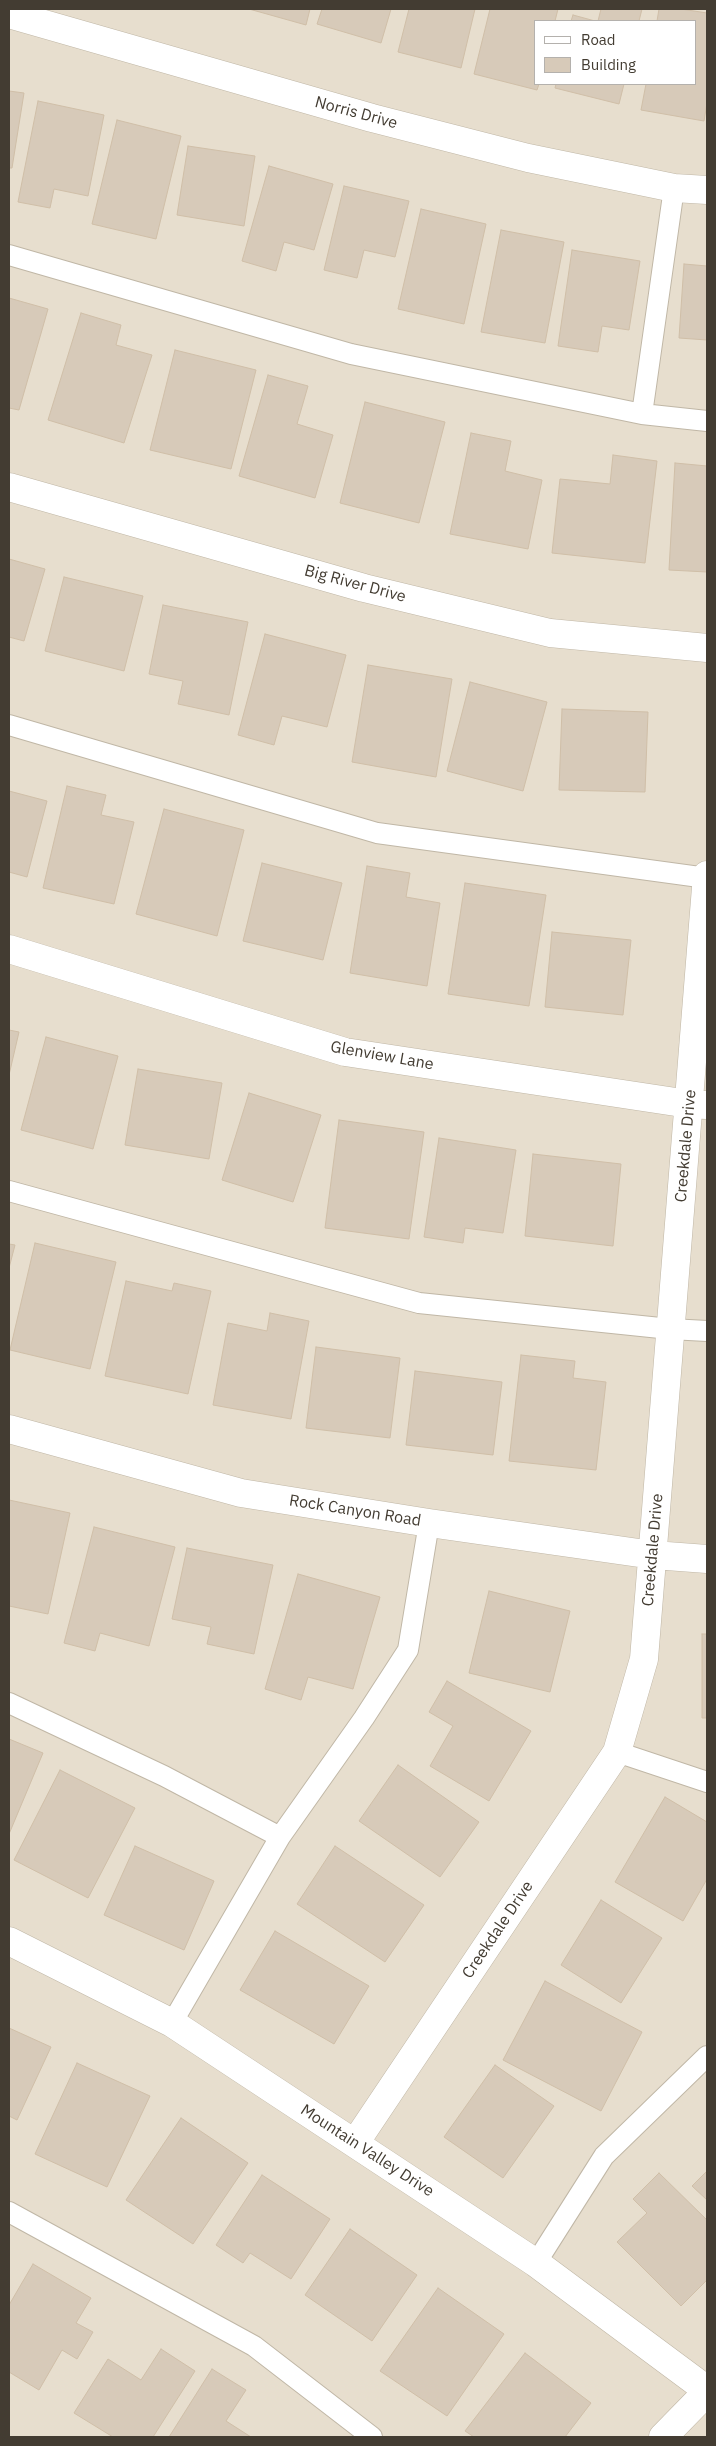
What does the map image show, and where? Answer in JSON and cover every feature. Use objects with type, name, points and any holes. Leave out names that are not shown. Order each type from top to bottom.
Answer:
[{"type":"street","name":"Norris Drive","points":[[9,14],[372,118],[528,158],[674,188],[707,190]]},
{"type":"street","name":"Big River Drive","points":[[9,487],[364,588],[550,632],[707,648]]},
{"type":"street","name":"Creekdale Drive","points":[[355,2143],[617,1752],[644,1660],[670,1329],[698,1104],[707,877]]},
{"type":"street","name":"Glenview Lane","points":[[9,949],[345,1052],[698,1104]]},
{"type":"street","name":"Rock Canyon Road","points":[[9,1429],[242,1493],[430,1523],[652,1555],[707,1558]]},
{"type":"street","name":"Mountain Valley Drive","points":[[9,1941],[172,2022],[536,2263],[707,2391]]},
{"type":"street","points":[[664,2437],[707,2391]]},
{"type":"lane","points":[[642,414],[674,188]]},
{"type":"lane","points":[[9,255],[351,354],[642,414],[707,421]]},
{"type":"lane","points":[[9,724],[377,833],[707,877]]},
{"type":"lane","points":[[9,1191],[419,1303],[670,1329],[707,1330]]},
{"type":"lane","points":[[172,2022],[280,1837],[364,1718],[408,1650],[430,1523]]},
{"type":"lane","points":[[9,1703],[164,1776],[280,1837]]},
{"type":"lane","points":[[617,1752],[707,1782]]},
{"type":"lane","points":[[536,2263],[604,2156],[707,2056]]},
{"type":"lane","points":[[9,2212],[254,2346],[372,2437]]},
{"type":"shaded area","points":[[9,9],[707,9],[707,2437],[9,2437]]},
{"type":"building","points":[[249,9],[310,9],[306,25]]},
{"type":"building","points":[[322,9],[391,9],[381,43],[317,24]]},
{"type":"building","points":[[409,9],[475,9],[461,68],[398,52]]},
{"type":"building","points":[[490,9],[558,9],[555,20],[534,20],[534,85],[539,85],[537,90],[474,74]]},
{"type":"building","points":[[601,9],[642,9],[639,20],[598,20]]},
{"type":"building","points":[[659,9],[681,9],[707,13],[707,103],[704,121],[641,110],[646,85],[696,85],[696,20],[657,20]]},
{"type":"building","points":[[573,15],[591,20],[571,20]]},
{"type":"building","points":[[556,85],[624,85],[619,104],[555,88]]},
{"type":"building","points":[[9,91],[24,93],[12,168],[9,168]]},
{"type":"building","points":[[38,101],[104,115],[88,196],[54,189],[50,208],[18,202]]},
{"type":"building","points":[[117,120],[181,136],[156,239],[92,224]]},
{"type":"building","points":[[188,146],[255,156],[244,226],[177,215]]},
{"type":"building","points":[[269,166],[333,184],[314,250],[284,242],[276,271],[242,261]]},
{"type":"building","points":[[344,186],[409,201],[395,257],[364,250],[357,278],[324,270]]},
{"type":"building","points":[[421,209],[486,224],[464,324],[398,309]]},
{"type":"building","points":[[501,230],[564,242],[545,343],[481,332]]},
{"type":"building","points":[[572,250],[640,261],[629,330],[602,326],[598,352],[558,346]]},
{"type":"building","points":[[684,264],[707,266],[707,340],[679,338]]},
{"type":"building","points":[[9,298],[48,309],[19,410],[9,408]]},
{"type":"building","points":[[81,313],[121,325],[116,345],[152,355],[124,443],[48,420]]},
{"type":"building","points":[[175,350],[256,370],[231,469],[150,450]]},
{"type":"building","points":[[268,375],[308,386],[297,424],[333,435],[315,498],[239,476]]},
{"type":"building","points":[[365,402],[445,422],[419,523],[340,503]]},
{"type":"building","points":[[471,433],[511,441],[505,471],[542,480],[528,549],[450,534]]},
{"type":"building","points":[[613,455],[657,461],[645,563],[552,553],[560,479],[610,484]]},
{"type":"building","points":[[675,463],[707,466],[707,572],[669,570]]},
{"type":"building","points":[[9,559],[45,569],[24,641],[9,637]]},
{"type":"building","points":[[64,577],[143,596],[124,671],[45,651]]},
{"type":"building","points":[[163,605],[248,622],[229,715],[178,704],[183,681],[149,674]]},
{"type":"building","points":[[265,634],[346,655],[327,727],[282,716],[274,745],[238,735]]},
{"type":"building","points":[[368,665],[452,679],[436,777],[352,762]]},
{"type":"building","points":[[470,682],[547,702],[523,791],[447,771]]},
{"type":"building","points":[[562,709],[648,712],[645,792],[559,790]]},
{"type":"building","points":[[67,786],[106,795],[101,815],[134,822],[114,904],[43,888]]},
{"type":"building","points":[[9,791],[47,801],[27,877],[9,872]]},
{"type":"building","points":[[164,809],[244,830],[217,936],[136,914]]},
{"type":"building","points":[[262,863],[342,883],[323,960],[243,941]]},
{"type":"building","points":[[367,866],[410,873],[406,897],[440,903],[427,986],[350,973]]},
{"type":"building","points":[[465,883],[546,895],[529,1006],[448,994]]},
{"type":"building","points":[[552,932],[631,940],[623,1015],[545,1007]]},
{"type":"building","points":[[9,1030],[19,1032],[9,1075]]},
{"type":"building","points":[[46,1037],[118,1056],[93,1149],[21,1130]]},
{"type":"building","points":[[138,1069],[222,1083],[209,1159],[125,1145]]},
{"type":"building","points":[[249,1093],[321,1115],[293,1202],[222,1180]]},
{"type":"building","points":[[339,1120],[424,1132],[409,1239],[325,1228]]},
{"type":"building","points":[[439,1138],[516,1150],[503,1233],[465,1228],[463,1243],[424,1237]]},
{"type":"building","points":[[533,1154],[621,1164],[613,1246],[525,1236]]},
{"type":"building","points":[[35,1243],[116,1262],[90,1369],[10,1350]]},
{"type":"building","points":[[9,1244],[15,1245],[9,1268]]},
{"type":"building","points":[[126,1281],[172,1291],[174,1283],[211,1291],[188,1394],[105,1376]]},
{"type":"building","points":[[270,1313],[309,1321],[291,1419],[213,1405],[228,1323],[267,1331]]},
{"type":"building","points":[[316,1347],[400,1358],[390,1438],[306,1428]]},
{"type":"building","points":[[521,1355],[575,1361],[573,1378],[606,1382],[596,1470],[509,1461]]},
{"type":"building","points":[[415,1371],[502,1382],[493,1455],[406,1445]]},
{"type":"building","points":[[9,1500],[70,1513],[48,1614],[9,1606]]},
{"type":"building","points":[[94,1527],[175,1547],[149,1646],[100,1633],[95,1651],[64,1643]]},
{"type":"building","points":[[187,1548],[273,1565],[254,1654],[207,1644],[211,1627],[172,1619]]},
{"type":"building","points":[[298,1574],[380,1597],[353,1689],[308,1677],[301,1700],[265,1689]]},
{"type":"building","points":[[489,1591],[570,1611],[550,1692],[469,1673]]},
{"type":"building","points":[[702,1634],[707,1634],[707,1718],[702,1718]]},
{"type":"building","points":[[447,1681],[531,1731],[489,1801],[430,1766],[453,1726],[429,1712]]},
{"type":"building","points":[[9,1739],[43,1753],[9,1834]]},
{"type":"building","points":[[398,1765],[479,1822],[440,1877],[359,1821]]},
{"type":"building","points":[[60,1770],[135,1808],[88,1898],[14,1860]]},
{"type":"building","points":[[665,1797],[707,1822],[707,1879],[683,1921],[615,1882]]},
{"type":"building","points":[[135,1846],[214,1881],[184,1950],[104,1915]]},
{"type":"building","points":[[335,1846],[424,1905],[385,1962],[297,1904]]},
{"type":"building","points":[[601,1900],[662,1938],[621,2003],[561,1965]]},
{"type":"building","points":[[275,1931],[369,1986],[334,2044],[240,1990]]},
{"type":"building","points":[[545,1981],[642,2032],[601,2111],[503,2060]]},
{"type":"building","points":[[9,2028],[51,2047],[17,2120],[9,2116]]},
{"type":"building","points":[[77,2063],[150,2096],[107,2187],[35,2154]]},
{"type":"building","points":[[495,2065],[554,2106],[503,2178],[444,2137]]},
{"type":"building","points":[[181,2118],[248,2163],[193,2244],[126,2200]]},
{"type":"building","points":[[707,2171],[707,2200],[692,2186]]},
{"type":"building","points":[[659,2173],[707,2220],[707,2280],[681,2306],[617,2242],[647,2213],[633,2199]]},
{"type":"building","points":[[262,2175],[330,2219],[291,2279],[250,2253],[243,2263],[216,2245]]},
{"type":"building","points":[[350,2229],[417,2275],[372,2341],[305,2295]]},
{"type":"building","points":[[33,2264],[91,2298],[76,2323],[93,2332],[77,2359],[62,2350],[39,2390],[9,2372],[9,2305]]},
{"type":"building","points":[[438,2288],[504,2334],[447,2416],[380,2371]]},
{"type":"building","points":[[161,2349],[195,2371],[153,2437],[113,2437],[74,2413],[108,2359],[141,2380]]},
{"type":"building","points":[[525,2353],[591,2403],[565,2437],[474,2437],[465,2431]]},
{"type":"building","points":[[212,2369],[246,2390],[226,2421],[251,2437],[169,2437]]}]
